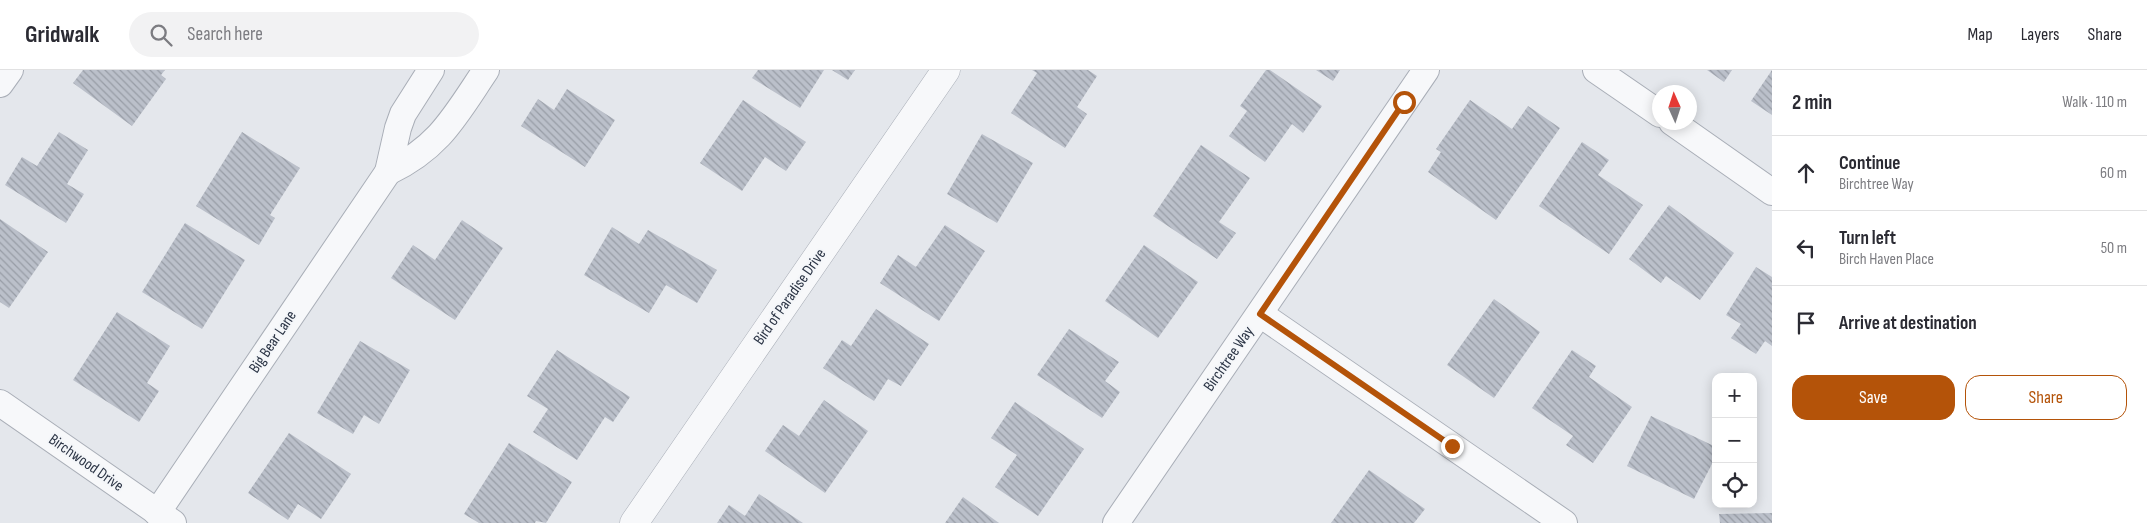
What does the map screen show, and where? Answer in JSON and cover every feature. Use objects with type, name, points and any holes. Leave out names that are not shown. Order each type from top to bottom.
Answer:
[{"type":"street","points":[[0,84],[10,70]]},
{"type":"street","name":"Big Bear Lane","points":[[165,518],[388,172],[403,114],[431,70]]},
{"type":"street","name":"Big Bear Lane","points":[[388,172],[408,162],[435,141],[447,128],[486,70]]},
{"type":"street","name":"Bird of Paradise Drive","points":[[634,523],[946,70]]},
{"type":"street","name":"Birchtree Way","points":[[1116,523],[1426,70]]},
{"type":"street","points":[[1596,70],[1652,108]]},
{"type":"street","points":[[1683,130],[1772,192]]},
{"type":"street","points":[[1260,314],[1564,523]]},
{"type":"street","name":"Birchwood Drive","points":[[0,404],[165,518]]},
{"type":"building","points":[[83,70],[165,70],[161,75],[166,79],[132,126],[73,83]]},
{"type":"building","points":[[758,70],[824,70],[800,108],[752,78]]},
{"type":"building","points":[[832,70],[855,70],[848,80]]},
{"type":"building","points":[[1032,70],[1088,70],[1097,76],[1077,107],[1087,114],[1065,148],[1011,113],[1037,73]]},
{"type":"building","points":[[1266,70],[1270,70],[1322,106],[1303,133],[1292,124],[1265,162],[1229,136],[1247,111],[1240,106]]},
{"type":"building","points":[[1316,70],[1340,70],[1333,81]]},
{"type":"building","points":[[1707,70],[1732,70],[1724,82]]},
{"type":"building","points":[[1772,70],[1772,115],[1751,101]]},
{"type":"building","points":[[567,89],[615,120],[585,167],[521,126],[538,99],[554,110]]},
{"type":"building","points":[[743,100],[806,142],[786,171],[765,157],[742,191],[700,163]]},
{"type":"building","points":[[1470,100],[1512,129],[1528,106],[1560,128],[1496,220],[1428,172],[1441,152],[1436,149]]},
{"type":"building","points":[[59,132],[88,150],[67,184],[84,194],[66,223],[5,185],[22,157],[37,166]]},
{"type":"building","points":[[242,132],[300,168],[270,215],[275,218],[259,245],[196,206]]},
{"type":"building","points":[[982,134],[1033,163],[997,223],[947,194]]},
{"type":"building","points":[[1582,142],[1609,160],[1598,175],[1643,205],[1609,254],[1539,206]]},
{"type":"building","points":[[1201,145],[1250,178],[1219,222],[1236,233],[1217,259],[1153,216]]},
{"type":"building","points":[[1669,205],[1734,253],[1700,300],[1666,276],[1661,283],[1629,259]]},
{"type":"building","points":[[0,219],[48,252],[9,308],[0,302]]},
{"type":"building","points":[[462,220],[503,248],[455,320],[391,278],[413,245],[435,260]]},
{"type":"building","points":[[185,223],[245,260],[202,329],[142,292]]},
{"type":"building","points":[[945,225],[985,251],[939,321],[880,283],[898,255],[916,267]]},
{"type":"building","points":[[612,227],[639,244],[648,230],[717,270],[697,303],[666,285],[649,313],[584,275]]},
{"type":"building","points":[[1144,245],[1198,282],[1158,338],[1105,301]]},
{"type":"building","points":[[1756,267],[1772,277],[1772,346],[1765,341],[1756,354],[1731,338],[1741,324],[1726,315]]},
{"type":"building","points":[[1494,299],[1540,332],[1494,398],[1447,365]]},
{"type":"building","points":[[876,309],[929,344],[901,386],[888,379],[874,401],[823,368],[842,340],[851,346]]},
{"type":"building","points":[[117,312],[170,346],[147,383],[159,391],[139,422],[73,380]]},
{"type":"building","points":[[1069,329],[1119,362],[1105,381],[1120,392],[1102,418],[1037,375]]},
{"type":"building","points":[[360,341],[410,370],[379,424],[364,415],[353,434],[317,413]]},
{"type":"building","points":[[557,350],[630,397],[613,422],[605,417],[577,460],[533,432],[548,409],[527,396]]},
{"type":"building","points":[[1572,350],[1596,366],[1589,377],[1632,407],[1593,463],[1566,445],[1573,436],[1532,408]]},
{"type":"building","points":[[824,400],[868,431],[825,493],[765,451],[783,425],[799,436]]},
{"type":"building","points":[[1015,402],[1084,449],[1038,516],[995,487],[1017,455],[991,438]]},
{"type":"building","points":[[1651,416],[1712,445],[1712,464],[1694,499],[1627,466]]},
{"type":"building","points":[[289,433],[351,474],[321,519],[298,504],[288,520],[248,493]]},
{"type":"building","points":[[509,443],[572,482],[546,523],[536,521],[535,523],[479,523],[464,514]]},
{"type":"building","points":[[1369,470],[1425,509],[1414,523],[1331,523]]},
{"type":"building","points":[[759,494],[803,523],[717,523],[729,505],[745,516]]},
{"type":"building","points":[[963,497],[999,523],[945,523]]},
{"type":"building","points":[[1772,513],[1772,523],[1720,523],[1719,514]]},
{"type":"route","points":[[1404,102],[1260,314],[1452,446]]}]
